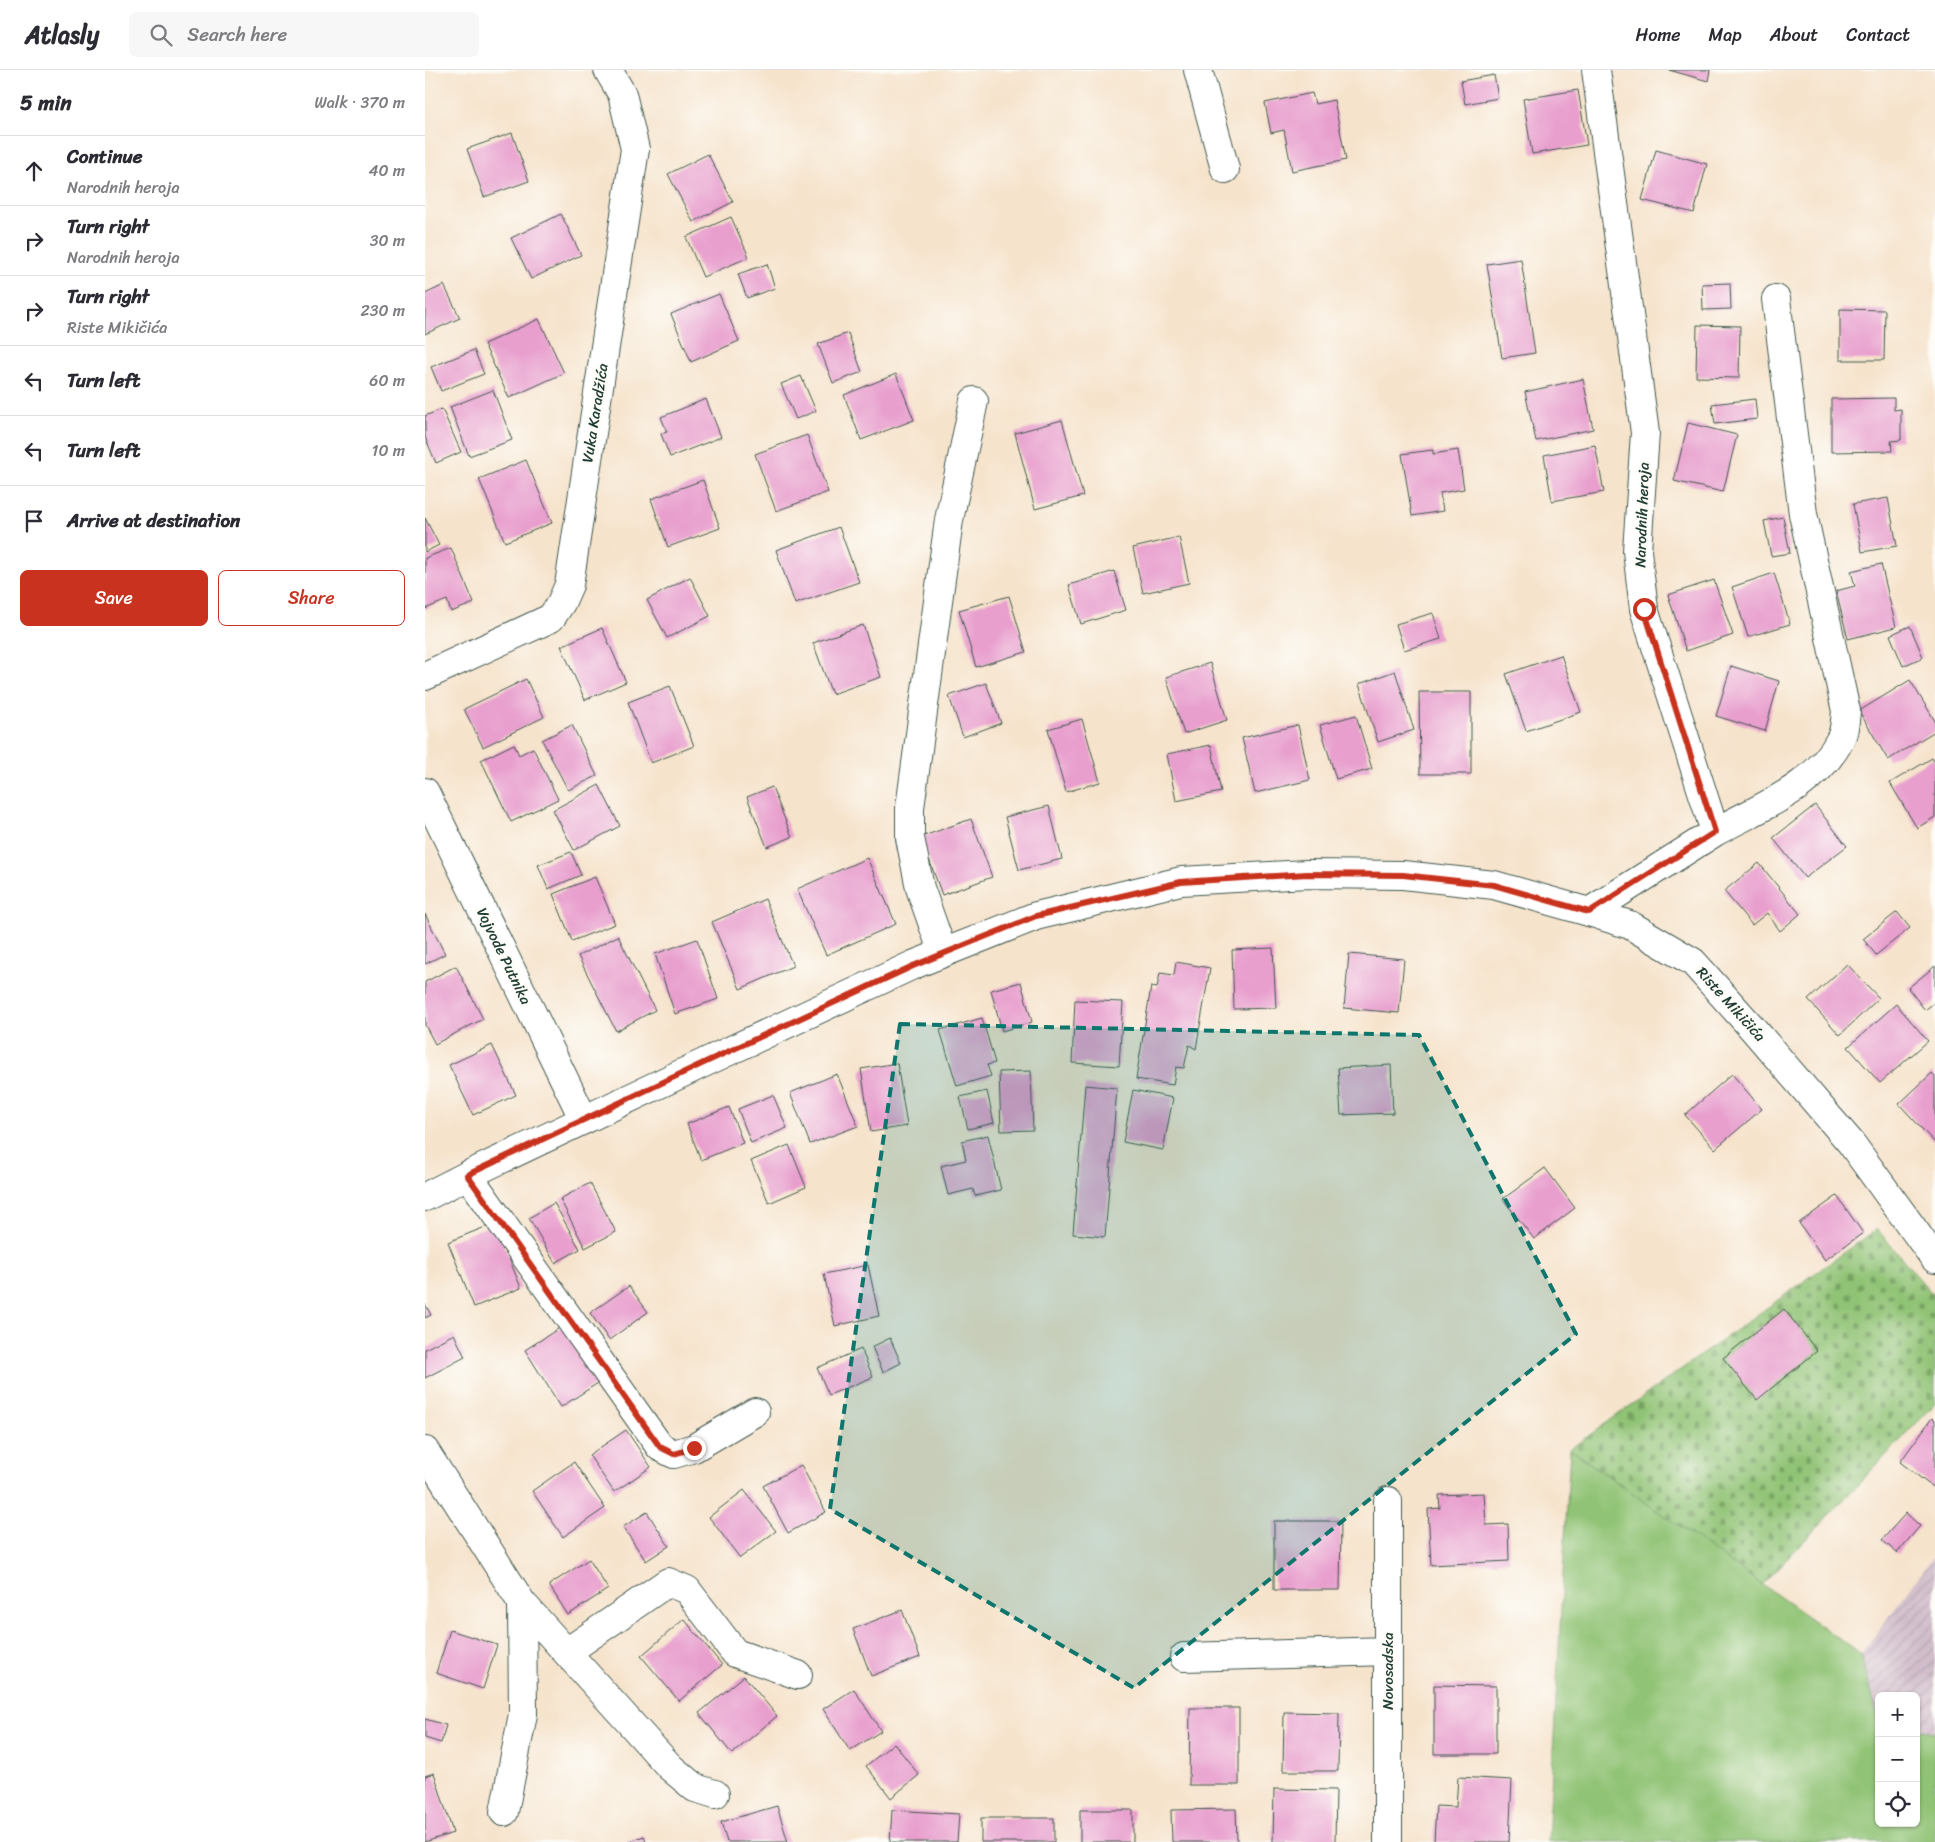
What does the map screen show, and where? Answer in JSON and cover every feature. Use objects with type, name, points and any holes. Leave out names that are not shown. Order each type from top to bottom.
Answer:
[{"type":"street","name":"Vuka Karadžića","points":[[425,676],[551,618],[569,586],[635,149],[622,94],[608,70]]},
{"type":"street","points":[[1198,70],[1225,169]]},
{"type":"street","name":"Narodnih heroja","points":[[1596,70],[1645,433],[1637,551],[1644,609],[1715,832]]},
{"type":"street","points":[[1589,912],[1715,832],[1793,790],[1823,766],[1842,736],[1847,711],[1803,514],[1776,300]]},
{"type":"street","points":[[943,953],[920,888],[910,838],[910,808],[949,520],[974,401]]},
{"type":"street","name":"Vojvode Putnika","points":[[425,792],[584,1120]]},
{"type":"street","name":"Riste Mikičića","points":[[425,1197],[467,1175],[719,1055],[943,953],[1036,916],[1181,882],[1307,874],[1403,875],[1494,885],[1589,912],[1630,925],[1693,962],[1851,1143],[1935,1259]]},
{"type":"street","points":[[467,1175],[660,1447],[674,1454],[694,1448],[755,1412]]},
{"type":"street","points":[[425,1451],[523,1603],[670,1768],[695,1788],[715,1794]]},
{"type":"street","name":"Novosadska","points":[[1388,1501],[1388,1842]]},
{"type":"street","points":[[567,1652],[668,1582],[687,1590],[735,1653],[798,1675]]},
{"type":"street","points":[[504,1812],[523,1714],[523,1603]]},
{"type":"street","points":[[1184,1657],[1388,1651]]},
{"type":"highlighted area","points":[[900,1024],[1419,1035],[1576,1334],[1134,1688],[830,1509]]},
{"type":"shaded area","points":[[1935,1555],[1935,1732],[1920,1730],[1920,1692],[1875,1692],[1875,1707],[1861,1654]]},
{"type":"green space","points":[[1877,1229],[1935,1297],[1935,1404],[1762,1585],[1570,1449]]},
{"type":"green space","points":[[1570,1449],[1861,1654],[1875,1707],[1875,1827],[1920,1827],[1920,1730],[1935,1732],[1935,1842],[1548,1842]]},
{"type":"building","points":[[1669,70],[1710,70],[1708,81]]},
{"type":"building","points":[[1494,75],[1498,98],[1465,104],[1461,81]]},
{"type":"building","points":[[1578,90],[1587,145],[1532,154],[1523,99]]},
{"type":"building","points":[[1312,93],[1315,104],[1334,100],[1346,160],[1292,171],[1284,130],[1271,133],[1265,103]]},
{"type":"building","points":[[512,133],[529,181],[484,197],[467,149]]},
{"type":"building","points":[[1656,150],[1707,164],[1694,213],[1642,200]]},
{"type":"building","points":[[708,154],[733,202],[693,222],[668,174]]},
{"type":"building","points":[[561,214],[581,255],[531,279],[511,238]]},
{"type":"building","points":[[731,217],[749,257],[703,277],[686,237]]},
{"type":"building","points":[[1521,259],[1535,353],[1502,358],[1487,264]]},
{"type":"building","points":[[767,264],[775,288],[747,298],[738,274]]},
{"type":"building","points":[[1730,283],[1731,309],[1703,310],[1702,284]]},
{"type":"building","points":[[444,285],[460,318],[425,334],[425,294]]},
{"type":"building","points":[[719,294],[739,341],[691,362],[671,314]]},
{"type":"building","points":[[1840,309],[1885,310],[1884,360],[1840,360]]},
{"type":"building","points":[[539,319],[564,373],[509,398],[484,344]]},
{"type":"building","points":[[1697,325],[1740,326],[1739,378],[1696,377]]},
{"type":"building","points":[[848,333],[862,372],[833,383],[818,344]]},
{"type":"building","points":[[474,350],[484,374],[441,391],[431,367]]},
{"type":"building","points":[[896,374],[914,420],[861,440],[844,395]]},
{"type":"building","points":[[801,376],[816,411],[796,419],[781,384]]},
{"type":"building","points":[[1583,379],[1593,429],[1536,441],[1525,392]]},
{"type":"building","points":[[493,390],[512,440],[469,456],[450,407]]},
{"type":"building","points":[[1894,398],[1894,410],[1901,409],[1901,440],[1891,441],[1892,451],[1831,452],[1831,399]]},
{"type":"building","points":[[706,399],[721,437],[670,457],[661,434],[667,432],[661,417]]},
{"type":"building","points":[[1755,399],[1757,419],[1715,424],[1712,404]]},
{"type":"building","points":[[442,409],[461,452],[436,463],[425,437],[425,416]]},
{"type":"building","points":[[1062,420],[1083,496],[1035,509],[1015,433]]},
{"type":"building","points":[[1688,423],[1737,435],[1723,492],[1674,481]]},
{"type":"building","points":[[807,435],[828,492],[776,511],[755,454]]},
{"type":"building","points":[[1595,445],[1604,492],[1552,501],[1544,455]]},
{"type":"building","points":[[1433,450],[1433,454],[1458,450],[1464,489],[1440,493],[1443,511],[1412,516],[1402,454]]},
{"type":"building","points":[[526,460],[552,523],[505,542],[479,479]]},
{"type":"building","points":[[703,480],[720,528],[668,547],[651,499]]},
{"type":"building","points":[[1888,498],[1897,546],[1862,552],[1853,504]]},
{"type":"building","points":[[1783,517],[1790,553],[1771,556],[1764,521]]},
{"type":"building","points":[[425,518],[439,545],[425,552]]},
{"type":"building","points":[[839,527],[859,582],[795,604],[776,550]]},
{"type":"building","points":[[1179,537],[1189,583],[1143,593],[1133,548]]},
{"type":"building","points":[[451,548],[474,603],[451,612],[447,600],[425,609],[425,558]]},
{"type":"building","points":[[1881,564],[1896,627],[1848,639],[1836,591],[1855,586],[1851,571]]},
{"type":"building","points":[[1114,571],[1126,610],[1081,624],[1069,585]]},
{"type":"building","points":[[1774,573],[1790,624],[1748,637],[1732,587]]},
{"type":"building","points":[[690,577],[710,616],[667,638],[647,600]]},
{"type":"building","points":[[1714,580],[1733,635],[1686,651],[1668,595]]},
{"type":"building","points":[[1009,596],[1026,652],[976,667],[959,610]]},
{"type":"building","points":[[1433,613],[1441,639],[1404,650],[1396,624]]},
{"type":"building","points":[[863,625],[881,677],[832,694],[813,643]]},
{"type":"building","points":[[1910,626],[1923,657],[1903,666],[1890,635]]},
{"type":"building","points":[[602,628],[626,682],[585,700],[561,646]]},
{"type":"building","points":[[1561,655],[1581,712],[1526,731],[1506,674]]},
{"type":"building","points":[[1210,663],[1227,720],[1184,734],[1166,677]]},
{"type":"building","points":[[1731,666],[1779,681],[1765,731],[1716,716]]},
{"type":"building","points":[[1395,671],[1414,730],[1378,742],[1359,684]]},
{"type":"building","points":[[526,679],[544,717],[483,747],[464,709]]},
{"type":"building","points":[[1910,680],[1935,721],[1935,731],[1888,760],[1859,711]]},
{"type":"building","points":[[986,683],[1001,723],[963,737],[949,696]]},
{"type":"building","points":[[670,686],[694,746],[651,763],[628,702]]},
{"type":"building","points":[[1419,692],[1471,692],[1471,774],[1420,774]]},
{"type":"building","points":[[1356,715],[1372,769],[1336,779],[1320,725]]},
{"type":"building","points":[[1082,719],[1100,782],[1066,792],[1048,729]]},
{"type":"building","points":[[572,725],[597,776],[568,790],[542,740]]},
{"type":"building","points":[[1298,725],[1310,780],[1255,793],[1242,738]]},
{"type":"building","points":[[514,744],[519,755],[533,748],[558,799],[511,822],[481,760]]},
{"type":"building","points":[[1211,745],[1221,792],[1176,801],[1167,754]]},
{"type":"building","points":[[1932,758],[1935,763],[1935,817],[1917,828],[1890,783]]},
{"type":"building","points":[[599,785],[620,826],[574,850],[553,810]]},
{"type":"building","points":[[772,787],[792,837],[767,847],[747,797]]},
{"type":"building","points":[[1815,805],[1847,846],[1805,878],[1773,838]]},
{"type":"building","points":[[1049,806],[1062,859],[1019,870],[1005,817]]},
{"type":"building","points":[[971,819],[992,877],[942,895],[921,837]]},
{"type":"building","points":[[571,852],[581,875],[548,889],[538,865]]},
{"type":"building","points":[[867,858],[896,924],[826,955],[797,889]]},
{"type":"building","points":[[1759,863],[1800,914],[1780,931],[1767,913],[1752,925],[1724,891]]},
{"type":"building","points":[[595,877],[615,924],[572,941],[553,894]]},
{"type":"building","points":[[765,899],[793,966],[740,989],[712,922]]},
{"type":"building","points":[[1897,912],[1910,928],[1876,955],[1863,939]]},
{"type":"building","points":[[425,914],[445,954],[425,964]]},
{"type":"building","points":[[618,936],[655,1010],[616,1031],[578,956]]},
{"type":"building","points":[[697,939],[718,999],[675,1014],[655,954]]},
{"type":"building","points":[[1273,948],[1276,1008],[1234,1009],[1232,950]]},
{"type":"building","points":[[1349,954],[1404,959],[1399,1013],[1344,1008]]},
{"type":"building","points":[[1176,962],[1210,968],[1196,1049],[1189,1045],[1184,1068],[1176,1067],[1173,1085],[1136,1079],[1151,987],[1157,988],[1160,973],[1174,975]]},
{"type":"building","points":[[1847,964],[1879,998],[1840,1035],[1808,1000]]},
{"type":"building","points":[[456,966],[483,1019],[435,1044],[425,1025],[425,982]]},
{"type":"building","points":[[1935,966],[1935,1002],[1925,1010],[1908,988]]},
{"type":"building","points":[[1021,982],[1032,1022],[1002,1031],[991,990]]},
{"type":"building","points":[[1075,1000],[1123,1002],[1119,1066],[1072,1063]]},
{"type":"building","points":[[1896,1004],[1928,1041],[1880,1083],[1848,1047]]},
{"type":"building","points":[[982,1018],[995,1063],[987,1065],[991,1076],[957,1086],[940,1030]]},
{"type":"building","points":[[492,1045],[516,1095],[473,1115],[449,1065]]},
{"type":"building","points":[[897,1063],[907,1126],[871,1132],[861,1069]]},
{"type":"building","points":[[1391,1065],[1393,1113],[1341,1115],[1338,1068]]},
{"type":"building","points":[[1031,1071],[1033,1130],[1001,1131],[999,1072]]},
{"type":"building","points":[[1932,1073],[1935,1076],[1935,1143],[1899,1104]]},
{"type":"building","points":[[837,1074],[858,1126],[810,1144],[790,1093]]},
{"type":"building","points":[[1732,1074],[1762,1109],[1715,1149],[1685,1115]]},
{"type":"building","points":[[1085,1085],[1117,1088],[1105,1237],[1073,1234]]},
{"type":"building","points":[[1133,1090],[1173,1098],[1163,1150],[1123,1142]]},
{"type":"building","points":[[987,1091],[994,1123],[968,1129],[960,1097]]},
{"type":"building","points":[[773,1095],[787,1128],[751,1143],[738,1109]]},
{"type":"building","points":[[729,1107],[743,1143],[701,1160],[687,1124]]},
{"type":"building","points":[[988,1135],[1001,1190],[975,1196],[973,1189],[948,1195],[941,1166],[966,1160],[962,1141]]},
{"type":"building","points":[[789,1145],[806,1187],[769,1203],[751,1161]]},
{"type":"building","points":[[1545,1168],[1575,1208],[1534,1239],[1503,1199]]},
{"type":"building","points":[[590,1183],[616,1232],[585,1248],[560,1199]]},
{"type":"building","points":[[1837,1196],[1863,1233],[1825,1260],[1799,1223]]},
{"type":"building","points":[[554,1203],[580,1249],[555,1263],[529,1218]]},
{"type":"building","points":[[495,1223],[521,1288],[474,1307],[448,1242]]},
{"type":"building","points":[[868,1265],[879,1316],[835,1326],[824,1274]]},
{"type":"building","points":[[629,1286],[648,1312],[609,1340],[590,1313]]},
{"type":"building","points":[[425,1304],[431,1315],[425,1318]]},
{"type":"building","points":[[1784,1309],[1817,1351],[1757,1400],[1723,1358]]},
{"type":"building","points":[[564,1325],[601,1381],[561,1407],[525,1350]]},
{"type":"building","points":[[454,1334],[465,1357],[425,1378],[425,1349]]},
{"type":"building","points":[[890,1338],[901,1363],[883,1372],[872,1347]]},
{"type":"building","points":[[861,1349],[873,1377],[829,1395],[817,1368]]},
{"type":"building","points":[[1932,1418],[1935,1421],[1935,1489],[1900,1462]]},
{"type":"building","points":[[626,1430],[651,1467],[614,1492],[589,1455]]},
{"type":"building","points":[[574,1462],[605,1508],[563,1537],[532,1491]]},
{"type":"building","points":[[801,1465],[826,1512],[788,1533],[763,1486]]},
{"type":"building","points":[[744,1490],[776,1531],[740,1558],[709,1517]]},
{"type":"building","points":[[1484,1493],[1486,1525],[1508,1524],[1509,1561],[1431,1565],[1428,1509],[1440,1508],[1439,1495]]},
{"type":"building","points":[[647,1512],[669,1546],[646,1561],[623,1527]]},
{"type":"building","points":[[1906,1513],[1920,1526],[1897,1553],[1882,1540]]},
{"type":"building","points":[[1274,1521],[1341,1521],[1340,1590],[1274,1590]]},
{"type":"building","points":[[589,1559],[608,1589],[568,1615],[549,1585]]},
{"type":"building","points":[[902,1610],[920,1657],[871,1676],[853,1629]]},
{"type":"building","points":[[684,1619],[722,1665],[679,1701],[641,1656]]},
{"type":"building","points":[[450,1630],[497,1645],[483,1689],[436,1673]]},
{"type":"building","points":[[744,1676],[777,1716],[732,1754],[699,1713]]},
{"type":"building","points":[[1434,1685],[1496,1686],[1496,1754],[1434,1754]]},
{"type":"building","points":[[854,1689],[881,1731],[850,1751],[823,1709]]},
{"type":"building","points":[[1190,1708],[1239,1708],[1239,1785],[1189,1785]]},
{"type":"building","points":[[1284,1712],[1339,1713],[1338,1771],[1283,1771]]},
{"type":"building","points":[[425,1719],[446,1725],[441,1743],[425,1738]]},
{"type":"building","points":[[894,1743],[919,1775],[891,1798],[866,1766]]},
{"type":"building","points":[[434,1773],[453,1833],[425,1842],[425,1776]]},
{"type":"building","points":[[1458,1777],[1512,1780],[1509,1842],[1434,1842],[1436,1806],[1456,1807]]},
{"type":"building","points":[[1274,1789],[1336,1790],[1335,1842],[1273,1842]]},
{"type":"building","points":[[777,1806],[788,1842],[727,1842],[721,1822]]},
{"type":"building","points":[[1236,1809],[1237,1842],[1172,1842],[1171,1810]]},
{"type":"building","points":[[892,1810],[959,1814],[957,1842],[890,1842]]},
{"type":"building","points":[[1080,1810],[1133,1810],[1133,1842],[1080,1842]]},
{"type":"building","points":[[981,1818],[1054,1818],[1054,1842],[981,1842]]},
{"type":"building","points":[[644,1836],[646,1842],[627,1842]]},
{"type":"route","points":[[694,1448],[674,1454],[660,1447],[467,1175],[913,966],[1036,916],[1181,882],[1307,874],[1403,875],[1494,885],[1589,912],[1715,832],[1644,609]]}]
